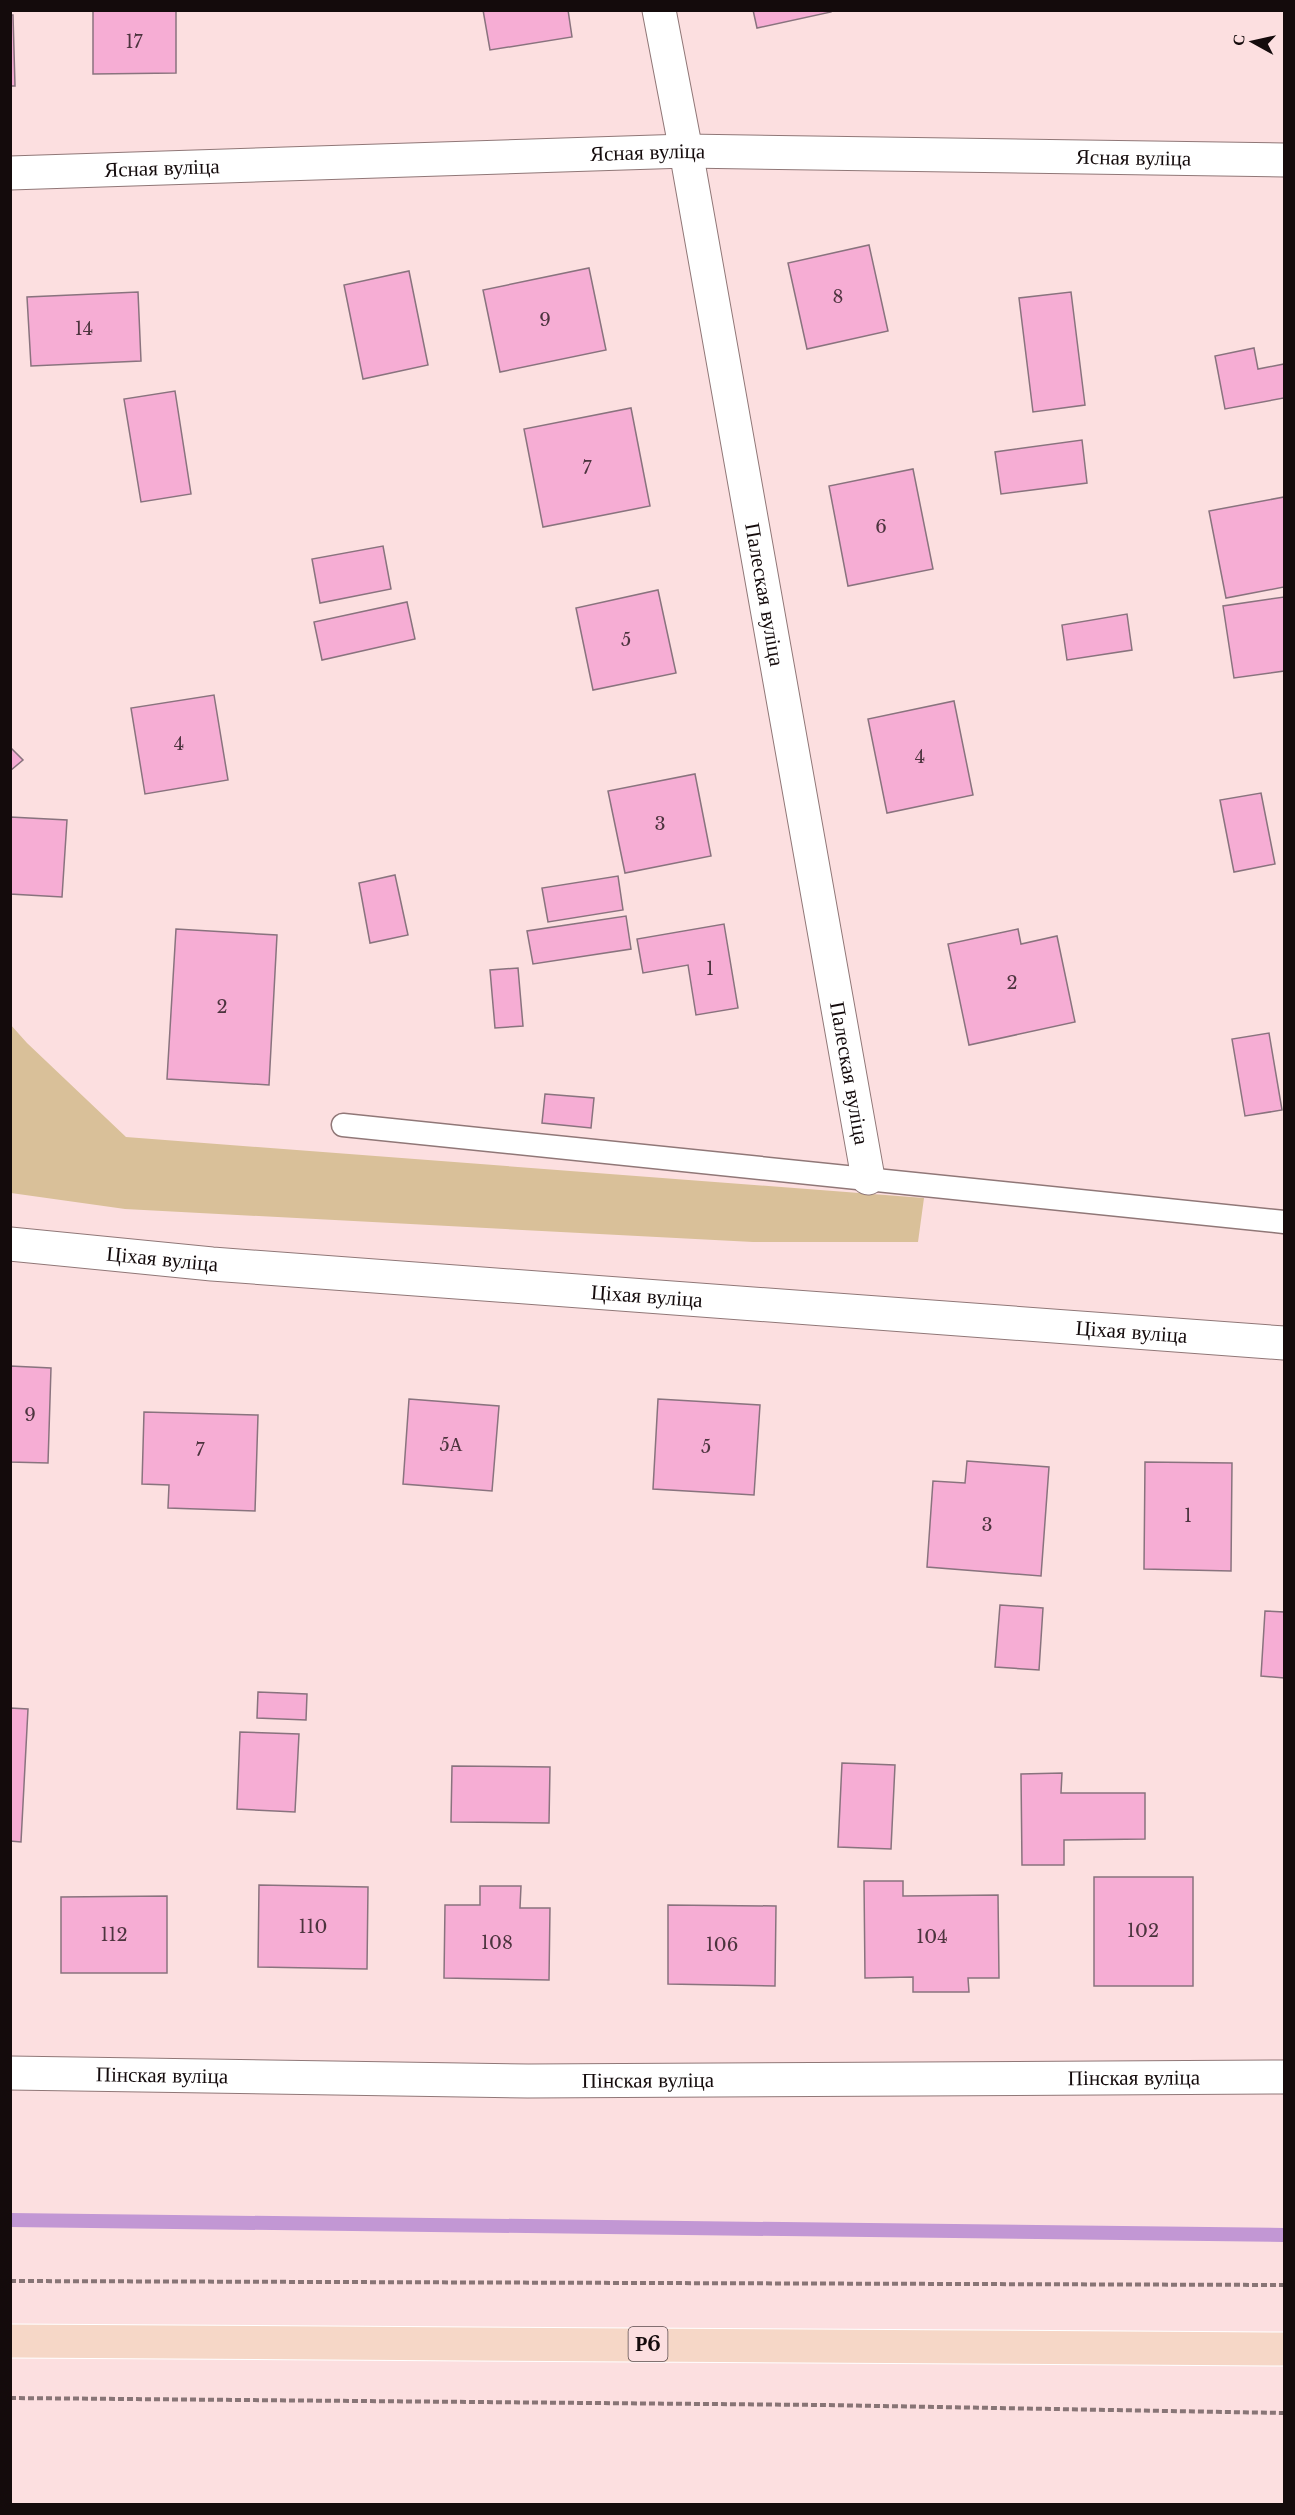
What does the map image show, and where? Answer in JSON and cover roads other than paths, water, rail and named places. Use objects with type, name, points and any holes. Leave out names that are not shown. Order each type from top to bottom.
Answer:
[{"type":"main road","name":"Р6","points":[[10,2341],[1284,2349]]},
{"type":"street","name":"Палеская вуліца","points":[[659,10],[868,1178]]},
{"type":"street","name":"Ясная вуліца","points":[[10,174],[686,151],[1284,160]]},
{"type":"street","name":"Ціхая вуліца","points":[[10,1244],[212,1264],[1284,1343]]},
{"type":"street","name":"Пінская вуліца","points":[[10,2073],[528,2081],[1284,2078]]},
{"type":"lane","points":[[343,1125],[1284,1222]]},
{"type":"waterway","points":[[10,2220],[1284,2235]]}]
